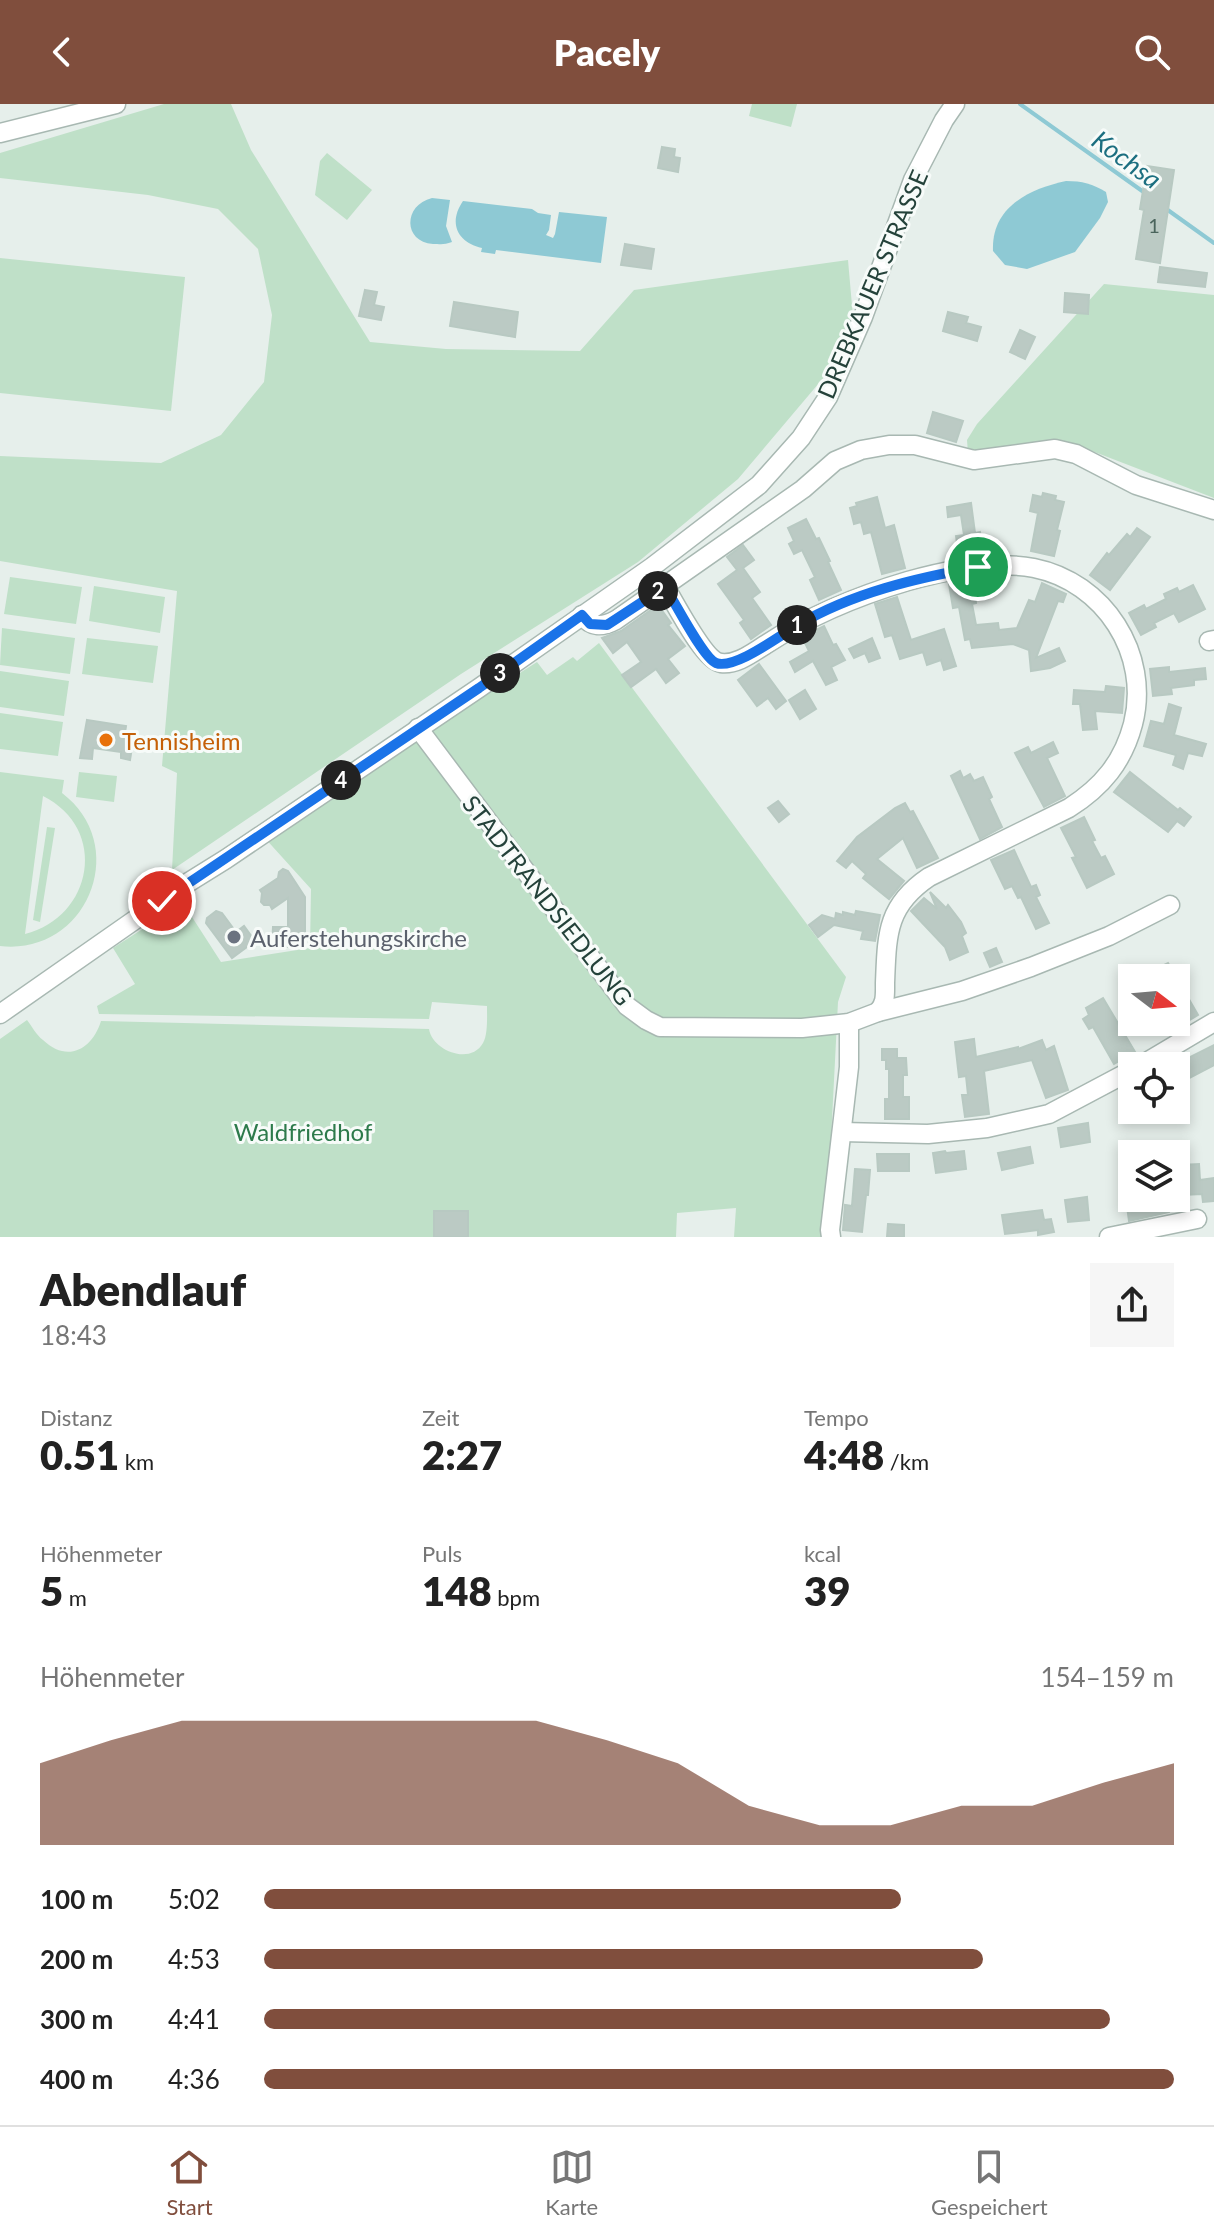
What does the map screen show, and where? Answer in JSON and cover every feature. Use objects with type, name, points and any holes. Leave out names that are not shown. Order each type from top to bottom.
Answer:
[{"type":"street","points":[[0,133],[116,104]]},
{"type":"street","name":"DREBKAUER STRASSE","points":[[0,1014],[582,615],[759,485],[801,438],[828,397],[863,317],[913,180],[955,104]]},
{"type":"street","points":[[582,615],[590,624],[607,625],[803,489],[835,461],[861,450],[889,445],[915,445],[974,460],[1055,449],[1076,454],[1136,485],[1214,510]]},
{"type":"street","points":[[665,587],[701,648],[714,662],[726,664],[744,658],[804,621],[859,597],[909,581],[978,567],[1011,565],[1035,568],[1074,583],[1109,614],[1128,644],[1137,680],[1137,699],[1128,742],[1120,758],[1090,794],[1069,808],[912,888],[892,920],[886,941],[885,1001],[878,1012]]},
{"type":"street","name":"STADTRANDSIEDLUNG","points":[[418,728],[627,1006],[660,1027],[802,1028],[849,1023],[878,1012],[962,991],[1031,967],[1109,936],[1170,905]]},
{"type":"street","points":[[1164,1052],[1214,1022]]},
{"type":"street","points":[[831,1237],[849,1067],[849,1023]]},
{"type":"street","points":[[842,1132],[928,1134],[987,1128],[1049,1114],[1118,1077]]},
{"type":"street","points":[[1109,1237],[1197,1219]]},
{"type":"green space","points":[[164,104],[231,104],[251,150],[370,342],[446,349],[580,351],[634,290],[848,260],[853,317],[830,370],[738,479],[638,562],[461,674],[172,870],[177,773],[162,766],[177,591],[0,561],[0,456],[161,463],[221,435],[264,382],[272,315],[258,249],[218,209],[148,195],[0,178],[0,153]]},
{"type":"green space","points":[[752,104],[797,104],[791,127],[749,116]]},
{"type":"green space","points":[[327,153],[372,190],[347,220],[315,195],[320,161]]},
{"type":"green space","points":[[0,258],[185,277],[171,411],[0,393]]},
{"type":"green space","points":[[1104,284],[1214,295],[1214,498],[1066,441],[968,453],[967,440],[977,424]]},
{"type":"green space","points":[[10,577],[82,587],[76,624],[4,614]]},
{"type":"green space","points":[[94,586],[165,597],[160,633],[89,621]]},
{"type":"green space","points":[[2,628],[75,638],[70,674],[0,665]]},
{"type":"green space","points":[[87,638],[158,646],[153,683],[82,674]]},
{"type":"green space","name":"Waldfriedhof","points":[[599,643],[846,977],[838,1002],[826,1237],[734,1237],[736,1208],[677,1213],[676,1237],[0,1237],[0,1039],[27,1020],[38,1036],[52,1047],[70,1052],[85,1046],[92,1039],[101,1021],[429,1029],[444,1049],[461,1054],[477,1050],[486,1035],[487,1006],[432,1002],[429,1019],[99,1014],[97,1006],[135,984],[113,948],[183,903],[221,962],[310,948],[311,889],[263,836],[537,662],[547,675],[573,657],[577,661]]},
{"type":"green space","points":[[0,671],[69,681],[64,716],[0,707]]},
{"type":"green space","points":[[0,713],[63,722],[58,756],[0,749]]},
{"type":"green space","points":[[0,772],[64,780],[62,793],[83,815],[94,841],[96,867],[90,893],[76,916],[56,934],[31,944],[0,946]],"holes":[[[43,796],[64,811],[78,829],[84,850],[84,871],[78,892],[66,910],[48,925],[25,934]]]},
{"type":"green space","points":[[79,772],[117,776],[114,802],[76,797]]},
{"type":"green space","points":[[47,827],[55,828],[40,922],[33,920]]},
{"type":"water","points":[[1066,181],[1087,184],[1106,192],[1108,202],[1100,218],[1075,252],[1027,269],[1005,265],[993,251],[998,223],[1005,212],[1026,195]]},
{"type":"water","points":[[432,198],[450,200],[446,226],[452,242],[423,242],[412,230],[410,223],[416,208]]},
{"type":"water","points":[[463,201],[532,209],[551,215],[546,235],[553,238],[559,212],[607,217],[601,263],[496,250],[495,254],[481,252],[482,248],[466,241],[458,230],[456,217]]},
{"type":"building","points":[[662,147],[675,149],[674,157],[680,158],[678,172],[658,168]]},
{"type":"building","points":[[1147,166],[1174,170],[1160,263],[1136,259]]},
{"type":"building","points":[[625,244],[654,249],[651,269],[621,265]]},
{"type":"building","points":[[1160,267],[1207,273],[1205,287],[1158,282]]},
{"type":"building","points":[[365,290],[377,292],[374,305],[384,307],[381,320],[359,316]]},
{"type":"building","points":[[1065,293],[1089,295],[1088,314],[1064,312]]},
{"type":"building","points":[[454,302],[518,312],[515,337],[450,326]]},
{"type":"building","points":[[948,312],[968,317],[966,323],[981,327],[977,341],[943,331]]},
{"type":"building","points":[[1020,330],[1035,337],[1025,359],[1010,352]]},
{"type":"building","points":[[933,412],[963,421],[956,442],[927,433]]},
{"type":"building","points":[[1043,493],[1064,502],[1054,556],[1031,551],[1038,513],[1030,511],[1033,495],[1042,497]]},
{"type":"building","points":[[877,497],[885,528],[894,525],[905,568],[882,574],[871,532],[864,534],[861,522],[854,524],[850,508]]},
{"type":"building","points":[[971,503],[975,533],[980,532],[983,553],[959,556],[956,536],[964,535],[961,515],[948,517],[947,507]]},
{"type":"building","points":[[806,519],[816,539],[819,538],[841,590],[819,600],[810,580],[815,577],[802,550],[794,554],[789,544],[794,541],[788,528]]},
{"type":"building","points":[[1137,528],[1150,537],[1110,590],[1090,575],[1107,553],[1109,555],[1127,534],[1130,537]]},
{"type":"building","points":[[743,545],[754,560],[743,568],[760,592],[752,598],[771,625],[751,639],[740,623],[744,620],[718,584],[737,570],[727,557]]},
{"type":"building","points":[[972,579],[976,625],[998,623],[999,630],[1017,628],[1029,600],[1035,602],[1042,583],[1066,594],[1063,602],[1058,601],[1036,658],[1059,648],[1065,661],[1050,668],[1031,671],[1029,650],[1013,644],[972,648],[970,639],[965,640],[959,607],[953,608],[949,584]]},
{"type":"building","points":[[1193,585],[1205,609],[1179,622],[1174,613],[1154,623],[1156,627],[1141,635],[1129,613],[1166,599],[1164,594],[1177,588],[1179,592]]},
{"type":"building","points":[[897,597],[911,640],[944,629],[956,666],[944,670],[941,660],[927,665],[923,652],[900,659],[892,635],[885,637],[875,604]]},
{"type":"building","points":[[658,605],[671,623],[668,625],[685,646],[668,659],[679,673],[666,683],[656,669],[631,687],[622,675],[641,662],[627,642],[613,653],[602,638],[621,631]]},
{"type":"building","points":[[824,626],[845,660],[831,667],[837,680],[826,685],[813,661],[795,672],[790,662],[809,651],[802,637]]},
{"type":"building","points":[[872,638],[880,658],[869,662],[865,653],[854,658],[849,649]]},
{"type":"building","points":[[759,664],[786,701],[776,709],[768,698],[757,706],[738,680]]},
{"type":"building","points":[[1169,667],[1169,672],[1205,668],[1206,679],[1194,680],[1194,685],[1171,688],[1172,694],[1153,696],[1150,669]]},
{"type":"building","points":[[1106,686],[1124,688],[1122,713],[1095,711],[1097,729],[1083,730],[1080,704],[1073,704],[1074,690],[1105,692]]},
{"type":"building","points":[[805,690],[816,709],[800,719],[789,700]]},
{"type":"building","points":[[1169,704],[1181,708],[1174,735],[1206,744],[1202,756],[1188,753],[1183,769],[1173,765],[1176,755],[1144,746],[1151,721],[1164,724]]},
{"type":"building","name":"Tennisheim","points":[[87,720],[126,726],[124,739],[133,741],[130,760],[121,758],[121,752],[93,748],[92,759],[80,758]]},
{"type":"building","points":[[1053,742],[1058,753],[1047,758],[1065,796],[1044,807],[1015,753],[1028,747],[1031,753]]},
{"type":"building","points":[[960,771],[963,778],[970,774],[974,781],[983,777],[1002,827],[980,839],[951,776]]},
{"type":"building","points":[[1130,772],[1191,817],[1184,826],[1177,821],[1168,832],[1114,792]]},
{"type":"building","points":[[778,801],[789,814],[779,822],[768,808]]},
{"type":"building","points":[[905,803],[910,812],[913,811],[938,858],[917,868],[903,838],[877,859],[904,881],[889,899],[863,878],[866,874],[852,861],[846,868],[837,861],[857,837]]},
{"type":"building","points":[[1084,817],[1095,840],[1092,841],[1101,858],[1105,856],[1114,874],[1087,888],[1061,828]]},
{"type":"building","points":[[1014,850],[1031,887],[1036,885],[1040,895],[1036,897],[1049,923],[1036,929],[1021,897],[1018,898],[1012,886],[1005,889],[991,860]]},
{"type":"building","points":[[283,869],[288,871],[305,897],[305,947],[272,947],[273,927],[288,927],[288,898],[272,909],[261,902],[260,890],[278,878]]},
{"type":"building","points":[[930,892],[946,908],[948,905],[961,922],[968,952],[950,960],[945,947],[911,911],[924,898],[937,909]]},
{"type":"building","name":"Auferstehungskirche","points":[[216,911],[222,913],[236,932],[244,926],[255,941],[232,958],[206,923],[207,918]]},
{"type":"building","points":[[856,911],[880,915],[875,941],[861,939],[863,931],[834,925],[818,937],[809,925],[822,915],[835,919],[836,913],[855,915]]},
{"type":"building","points":[[996,948],[1002,962],[990,967],[984,953]]},
{"type":"building","points":[[1103,998],[1118,1023],[1118,1036],[1126,1036],[1135,1052],[1118,1052],[1118,1062],[1114,1064],[1093,1027],[1089,1029],[1083,1019],[1089,1015],[1086,1008]]},
{"type":"building","points":[[1190,1001],[1198,1015],[1190,1020]]},
{"type":"building","points":[[974,1039],[976,1057],[1018,1049],[1042,1040],[1046,1050],[1054,1046],[1068,1090],[1046,1098],[1032,1060],[984,1071],[989,1114],[965,1117],[962,1095],[968,1095],[966,1076],[959,1077],[955,1042]]},
{"type":"building","points":[[1214,1045],[1214,1065],[1190,1078],[1190,1057]]},
{"type":"building","points":[[882,1049],[897,1049],[897,1058],[906,1058],[903,1097],[909,1097],[909,1119],[885,1119],[889,1069],[886,1069],[886,1060],[882,1060]]},
{"type":"building","points":[[1088,1123],[1090,1142],[1061,1147],[1058,1128]]},
{"type":"building","points":[[1030,1147],[1033,1163],[1002,1170],[998,1153]]},
{"type":"building","points":[[964,1151],[966,1169],[936,1173],[933,1153]]},
{"type":"building","points":[[877,1154],[909,1154],[909,1171],[878,1171]]},
{"type":"building","points":[[1190,1164],[1199,1164],[1200,1180],[1214,1178],[1214,1201],[1203,1202],[1202,1194],[1190,1195]]},
{"type":"building","points":[[855,1169],[870,1170],[862,1232],[843,1230],[845,1205],[852,1206]]},
{"type":"building","points":[[1087,1197],[1089,1220],[1068,1222],[1065,1200]]},
{"type":"building","points":[[1042,1210],[1044,1220],[1051,1219],[1054,1232],[1038,1235],[1038,1230],[1005,1234],[1002,1215]]},
{"type":"building","points":[[434,1211],[468,1211],[468,1237],[434,1237]]},
{"type":"building","points":[[1128,1212],[1169,1212],[1129,1221]]},
{"type":"building","points":[[888,1224],[904,1225],[904,1237],[887,1237]]},
{"type":"waterway","name":"Kochsa","points":[[1020,104],[1145,193]]},
{"type":"waterway","name":"Kochsa","points":[[1165,208],[1214,243]]},
{"type":"place","name":"Tennisheim","points":[[106,740]]},
{"type":"place","name":"Auferstehungskirche","points":[[234,937]]},
{"type":"route","points":[[162,901],[582,615],[590,624],[607,625],[665,587],[701,648],[714,662],[726,664],[744,658],[804,621],[859,597],[934,574],[978,567]]}]
